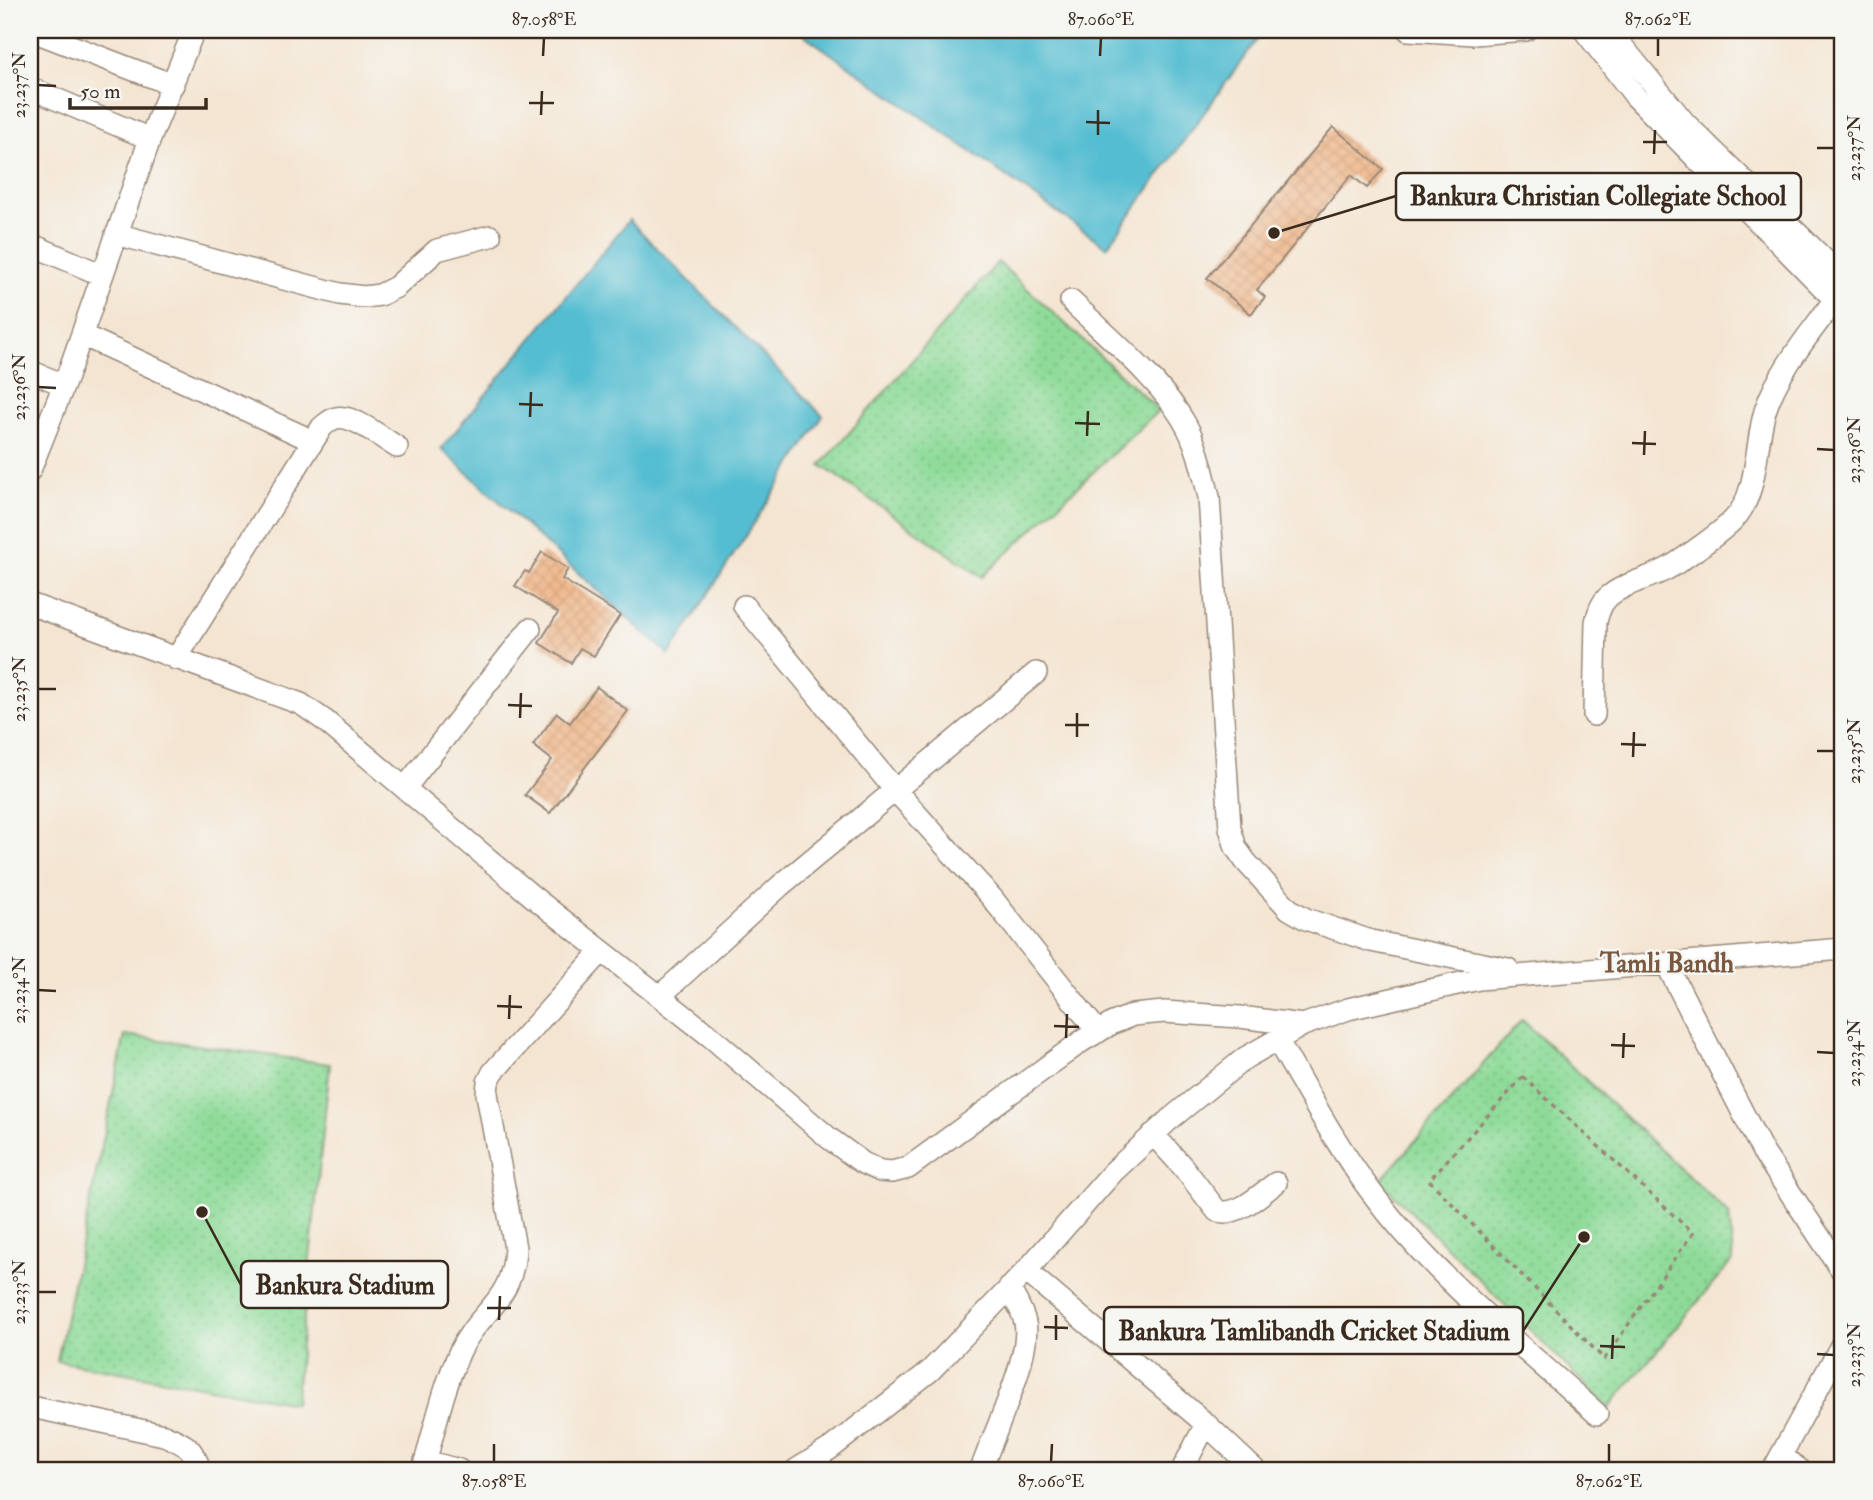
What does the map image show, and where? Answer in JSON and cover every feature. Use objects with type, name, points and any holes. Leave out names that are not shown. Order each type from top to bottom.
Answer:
[{"type":"street","points":[[30,30],[173,85]]},
{"type":"street","points":[[30,470],[64,385],[150,139],[194,30]]},
{"type":"street","points":[[1408,30],[1474,34],[1526,30]]},
{"type":"street","points":[[1584,30],[1636,96],[1839,304],[1786,369],[1766,408],[1748,495],[1733,521],[1668,568],[1607,598],[1600,609],[1596,622],[1594,715]]},
{"type":"street","points":[[1609,30],[1685,123],[1843,278]]},
{"type":"street","points":[[30,88],[150,139]]},
{"type":"street","points":[[116,234],[340,294],[364,296],[380,295],[396,287],[437,250],[490,236]]},
{"type":"street","points":[[30,244],[102,275]]},
{"type":"street","points":[[1072,301],[1166,395],[1185,422],[1202,467],[1209,497],[1230,828],[1236,848],[1289,909],[1306,919],[1371,941],[1535,975]]},
{"type":"street","points":[[82,335],[313,441]]},
{"type":"street","points":[[30,371],[64,385]]},
{"type":"street","points":[[176,659],[322,426],[334,418],[343,417],[355,421],[397,447]]},
{"type":"street","points":[[30,604],[301,705],[324,720],[532,896],[710,1036],[830,1139],[863,1163],[880,1171],[892,1172],[908,1168],[1098,1031],[1133,1015],[1164,1012],[1303,1025]]},
{"type":"street","points":[[744,606],[895,790],[992,898],[1098,1031]]},
{"type":"street","points":[[405,788],[530,629]]},
{"type":"street","points":[[660,996],[780,886],[1036,673]]},
{"type":"street","points":[[796,1470],[831,1448],[930,1371],[1114,1172],[1153,1135],[1245,1058],[1303,1025],[1348,1009],[1479,979],[1843,949]]},
{"type":"street","points":[[459,1470],[424,1466],[449,1376],[462,1347],[497,1302],[514,1268],[515,1248],[487,1094],[488,1082],[493,1072],[602,951]]},
{"type":"street","points":[[1667,965],[1763,1152],[1843,1272]]},
{"type":"street","points":[[1277,1040],[1333,1136],[1370,1191],[1410,1238],[1460,1289],[1597,1413]]},
{"type":"street","points":[[1153,1135],[1183,1167],[1217,1211],[1234,1212],[1276,1183]]},
{"type":"street","points":[[1026,1270],[1206,1424],[1255,1470]]},
{"type":"street","points":[[981,1470],[1010,1395],[1025,1340],[1026,1325],[1009,1288]]},
{"type":"street","points":[[1800,1470],[1777,1463],[1843,1342]]},
{"type":"street","points":[[36,1408],[164,1435],[184,1443],[195,1454],[200,1470]]},
{"type":"street","points":[[1182,1470],[1206,1424]]},
{"type":"path","points":[[1523,1076],[1693,1233],[1604,1359],[1429,1180],[1523,1076]]},
{"type":"green space","points":[[998,262],[1159,410],[982,577],[821,465]]},
{"type":"green space","points":[[1522,1020],[1729,1214],[1733,1260],[1609,1408],[1380,1181]]},
{"type":"green space","points":[[125,1035],[330,1064],[295,1403],[57,1361]]},
{"type":"water","points":[[797,30],[1264,30],[1107,247]]},
{"type":"water","points":[[629,220],[823,416],[669,655],[441,449]]},
{"type":"building","points":[[1333,127],[1383,169],[1367,188],[1351,175],[1257,290],[1265,297],[1251,314],[1207,278]]},
{"type":"building","points":[[542,552],[568,569],[562,579],[620,615],[594,656],[580,648],[571,663],[539,643],[558,613],[515,586],[525,571],[529,573]]},
{"type":"building","points":[[597,687],[628,711],[550,813],[525,795],[552,760],[533,745],[557,713],[570,723]]},
{"type":"place","name":"Bankura Christian Collegiate School","points":[[1274,233]]},
{"type":"place","name":"Bankura Stadium","points":[[202,1212]]},
{"type":"place","name":"Bankura Tamlibandh Cricket Stadium","points":[[1584,1237]]},
{"type":"district","name":"Tamli Bandh","points":[[1667,963]]}]
